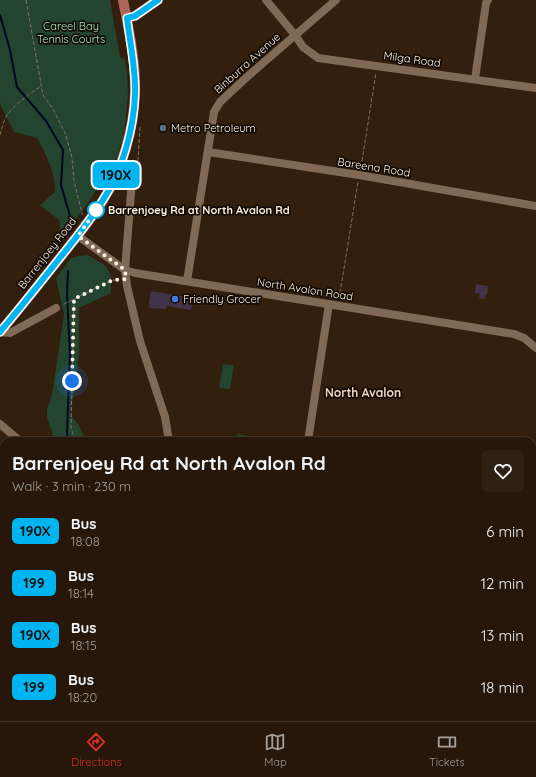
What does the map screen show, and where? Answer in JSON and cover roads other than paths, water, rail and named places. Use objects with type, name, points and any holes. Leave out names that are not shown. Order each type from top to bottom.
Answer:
[{"type":"main road","name":"Barrenjoey Road","points":[[0,332],[78,236],[104,199],[115,177],[125,151],[131,126],[135,94],[134,65],[123,0]]},
{"type":"main road","points":[[127,18],[135,16],[158,0]]},
{"type":"street","name":"Milga Road","points":[[266,0],[295,35],[303,48],[318,58],[536,88]]},
{"type":"street","name":"Binburra Avenue","points":[[187,281],[214,112],[220,102],[248,76],[336,0]]},
{"type":"street","points":[[475,79],[486,3],[488,0]]},
{"type":"street","name":"Bareena Road","points":[[208,152],[359,175],[536,206]]},
{"type":"street","points":[[135,166],[125,270],[126,279],[140,341],[165,417],[168,437]]},
{"type":"street","name":"North Avalon Road","points":[[78,236],[125,270],[135,273],[514,334],[524,338],[536,348]]},
{"type":"street","points":[[309,437],[329,304]]},
{"type":"street","points":[[0,332],[10,333],[60,307]]},
{"type":"street","points":[[0,424],[15,437]]},
{"type":"waterway","points":[[0,15],[10,50],[17,87],[46,121],[63,150],[61,185],[70,216],[70,223]]},
{"type":"waterway","points":[[68,271],[67,294],[70,354],[68,437]]},
{"type":"place","name":"Metro Petroleum","points":[[163,128]]},
{"type":"place","name":"Barrenjoey Rd at North Avalon Rd","points":[[96,210]]},
{"type":"place","name":"Friendly Grocer","points":[[175,299]]},
{"type":"district","name":"North Avalon","points":[[363,393]]},
{"type":"park label","name":"Careel Bay Tennis Courts","points":[[71,32]]}]
